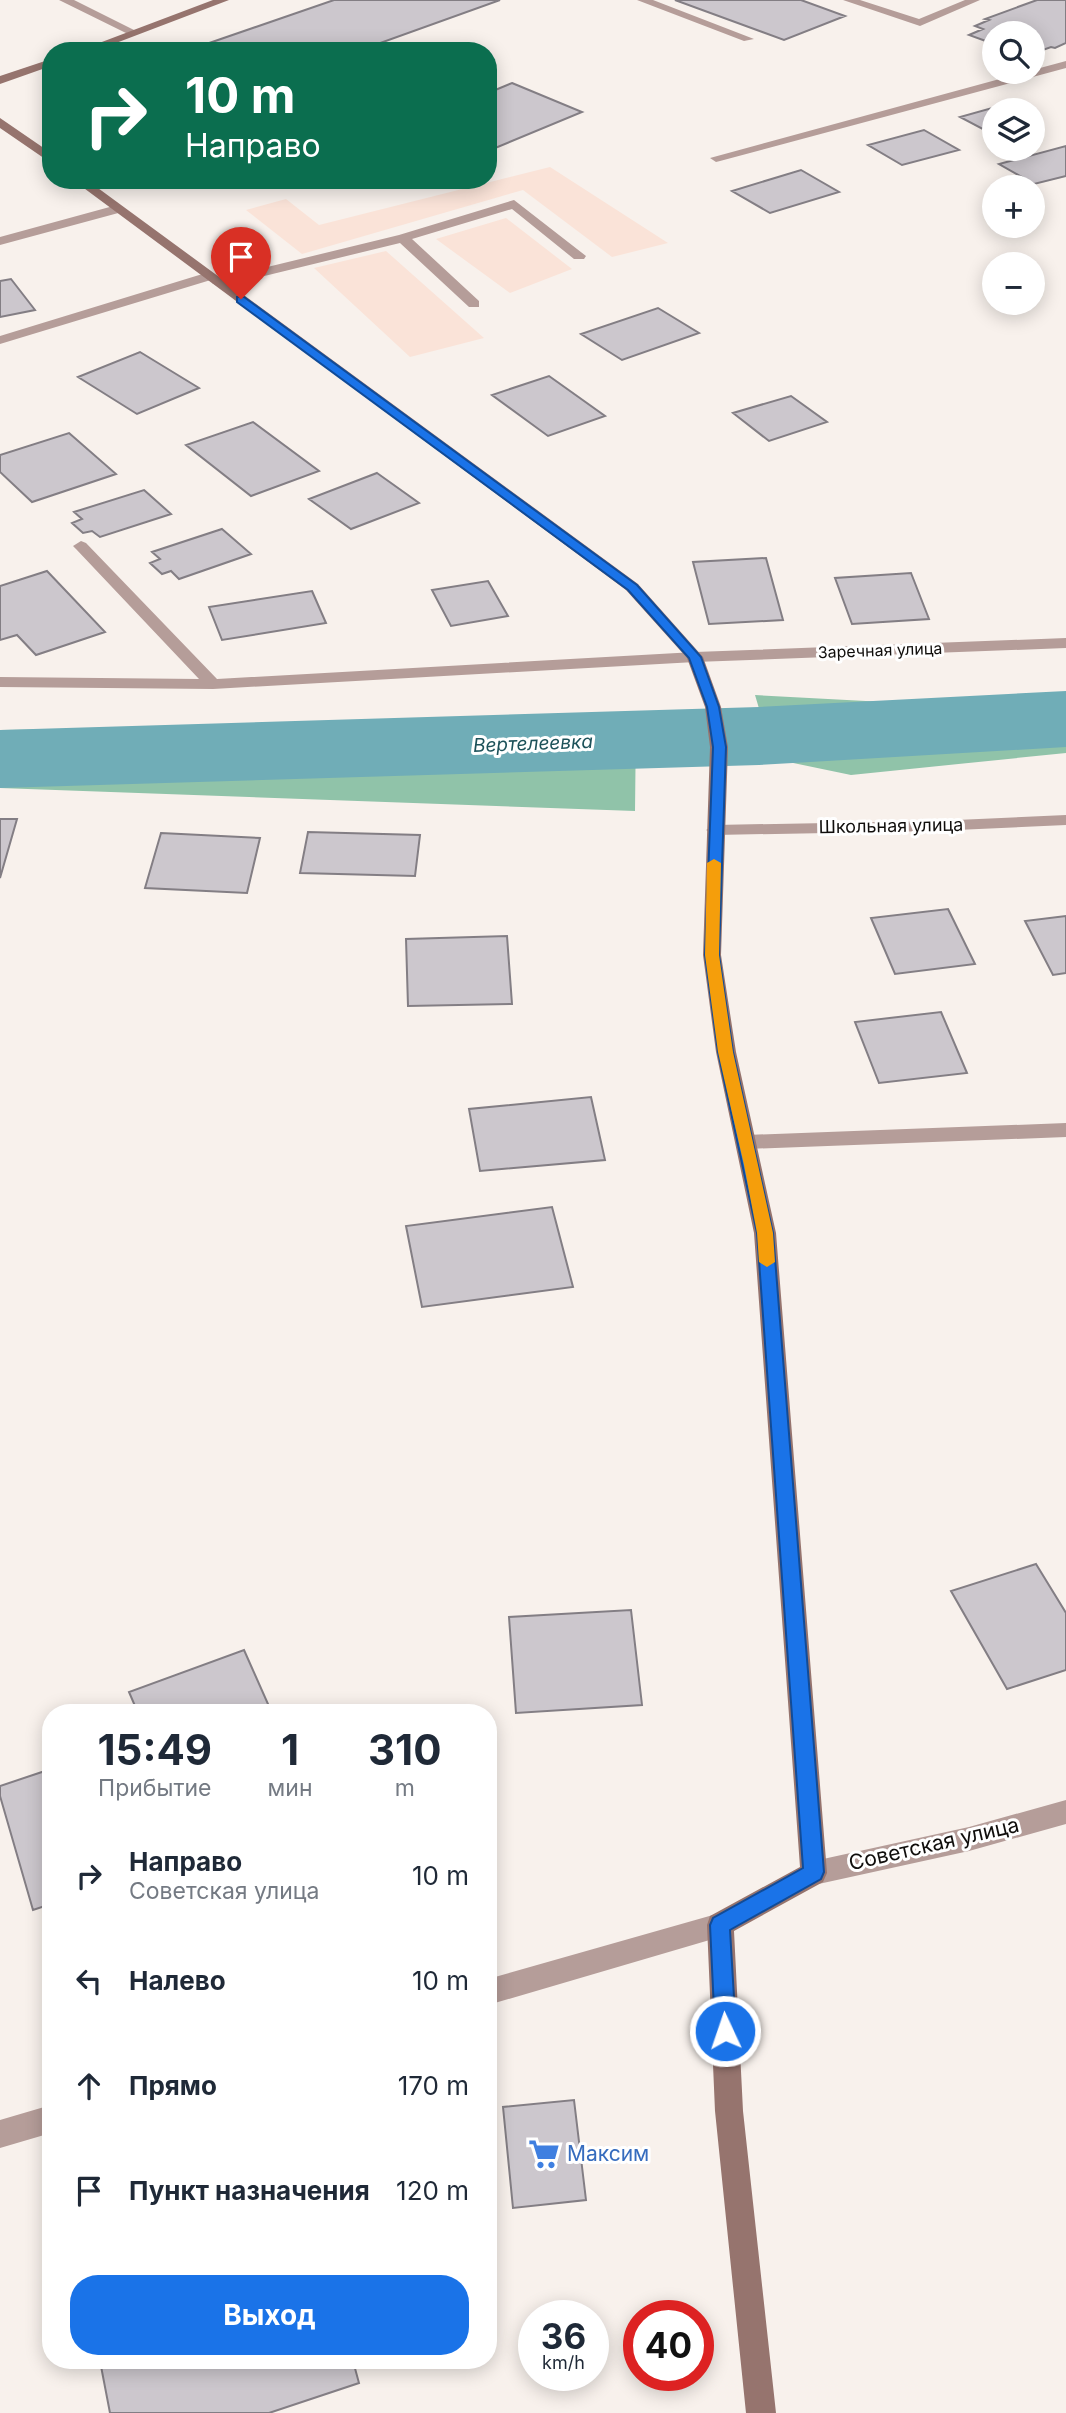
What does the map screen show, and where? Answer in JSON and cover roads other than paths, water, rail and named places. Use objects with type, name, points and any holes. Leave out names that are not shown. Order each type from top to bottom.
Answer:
[{"type":"street","points":[[65,0],[134,33]]},
{"type":"street","points":[[109,42],[223,0]]},
{"type":"street","points":[[643,0],[748,39]]},
{"type":"street","points":[[849,0],[920,23],[974,0]]},
{"type":"street","points":[[716,158],[1066,64]]},
{"type":"street","points":[[0,80],[42,65]]},
{"type":"street","points":[[0,122],[42,152]]},
{"type":"street","points":[[91,189],[632,587],[695,657],[713,707],[719,747],[712,955],[726,1052],[765,1233],[814,1872]]},
{"type":"street","points":[[0,340],[214,280],[403,238],[514,204],[579,256]]},
{"type":"street","points":[[0,242],[117,209]]},
{"type":"street","points":[[403,238],[474,304]]},
{"type":"street","points":[[81,546],[213,684]]},
{"type":"street","name":"Заречная улица","points":[[0,682],[213,684],[695,657],[1066,643]]},
{"type":"street","name":"Школьная улица","points":[[715,830],[934,826],[1066,820]]},
{"type":"street","points":[[747,1142],[1066,1129]]},
{"type":"street","name":"Советская улица","points":[[497,1989],[720,1925],[814,1872],[969,1839],[1066,1812]]},
{"type":"street","points":[[720,1925],[729,2111],[761,2413]]},
{"type":"street","points":[[0,2134],[42,2122]]},
{"type":"waterway","name":"Вертелеевка","points":[[0,759],[759,736],[1066,719]]},
{"type":"place","name":"Максим","points":[[544,2154]]}]
